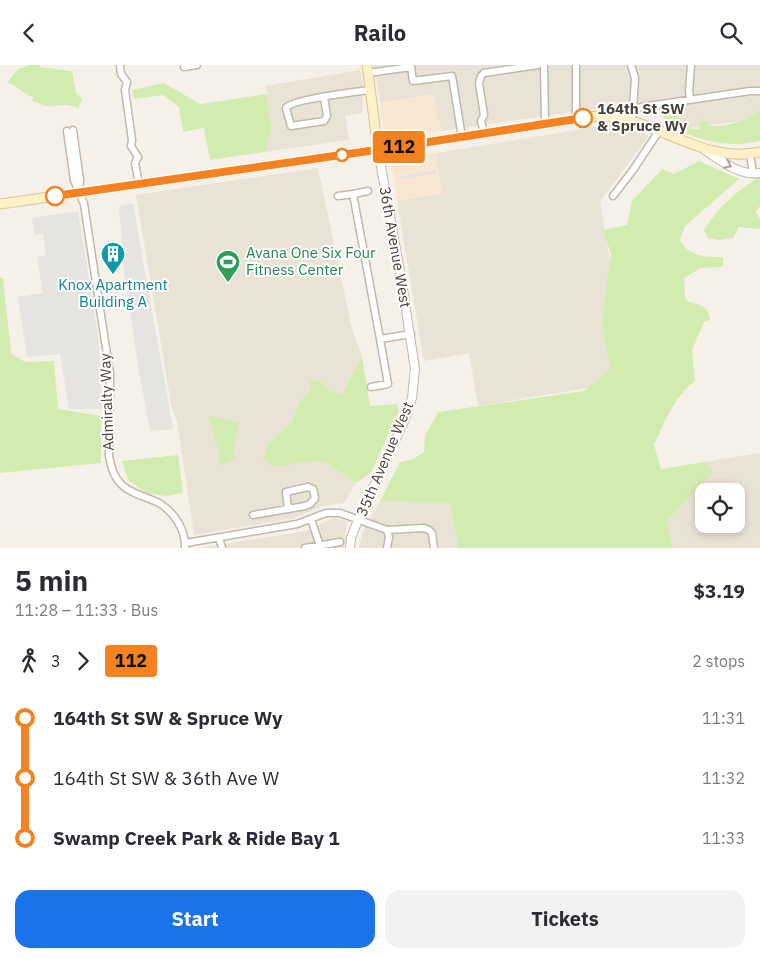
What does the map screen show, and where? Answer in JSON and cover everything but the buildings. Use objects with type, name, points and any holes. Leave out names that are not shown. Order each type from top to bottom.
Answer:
[{"type":"main road","name":"36th Avenue West","points":[[367,69],[378,150]]},
{"type":"main road","points":[[0,204],[378,150],[545,123],[611,116],[632,120],[705,150],[727,154],[760,152]]},
{"type":"street","points":[[120,65],[120,74],[127,82],[124,90],[132,140],[131,147],[138,157],[136,163],[139,184]]},
{"type":"street","points":[[184,67],[197,65]]},
{"type":"street","points":[[484,133],[481,121],[484,115],[479,83],[481,76],[484,73],[538,65]]},
{"type":"street","points":[[544,65],[545,123]]},
{"type":"street","points":[[576,65],[576,119]]},
{"type":"street","points":[[631,65],[636,78],[632,120]]},
{"type":"street","points":[[690,100],[691,65]]},
{"type":"street","points":[[367,69],[411,67],[413,81],[452,76],[462,137]]},
{"type":"street","points":[[324,97],[327,116],[324,121],[291,126],[286,108],[288,105],[296,102],[324,97],[370,90]]},
{"type":"street","points":[[633,109],[760,91]]},
{"type":"street","name":"Admiralty Way","points":[[70,130],[80,180],[79,192],[84,205],[110,374],[109,456],[111,465],[121,484],[132,492],[160,504],[172,514],[180,527],[185,546]]},
{"type":"street","points":[[613,196],[659,131]]},
{"type":"street","name":"36th Avenue West","points":[[378,150],[411,334],[415,369]]},
{"type":"street","points":[[705,150],[721,162],[745,172],[756,174],[750,154]]},
{"type":"street","points":[[338,196],[368,191]]},
{"type":"street","points":[[353,194],[388,384],[371,387]]},
{"type":"street","points":[[380,339],[411,334]]},
{"type":"street","name":"35th Avenue West","points":[[350,548],[351,538],[358,520],[405,419],[412,398],[415,369]]},
{"type":"street","points":[[253,515],[288,509],[310,505],[315,496],[313,489],[308,487],[286,492],[288,509]]},
{"type":"street","points":[[185,546],[297,524],[326,513],[340,513],[387,530],[429,529],[432,533],[434,548]]},
{"type":"street","points":[[311,519],[320,545]]},
{"type":"street","points":[[387,530],[389,537],[387,548]]},
{"type":"street","points":[[219,538],[222,548]]},
{"type":"street","points":[[305,548],[340,542]]},
{"type":"shaded area","points":[[374,65],[760,65],[760,116],[757,119],[683,129],[677,113],[678,97],[441,131],[433,94],[380,103]]},
{"type":"shaded area","points":[[360,70],[363,87],[362,113],[345,116],[349,140],[265,152],[272,128],[266,86]]},
{"type":"shaded area","points":[[433,94],[441,131],[392,139],[387,137],[383,132],[380,103]]},
{"type":"shaded area","points":[[607,125],[630,127],[649,136],[600,201],[613,279],[612,384],[478,406],[469,353],[424,361],[397,201],[442,193],[436,153]]},
{"type":"shaded area","points":[[436,153],[442,193],[397,201],[392,166],[397,158]]},
{"type":"shaded area","points":[[318,168],[352,329],[362,356],[342,395],[327,389],[322,382],[312,387],[298,404],[293,421],[268,444],[291,464],[314,461],[326,463],[356,483],[344,503],[322,506],[294,518],[194,535],[177,421],[172,409],[136,195]]},
{"type":"shaded area","points":[[435,170],[435,174],[401,179],[401,176]]},
{"type":"shaded area","points":[[133,203],[173,429],[150,431],[139,372],[124,272],[119,206]]},
{"type":"shaded area","points":[[78,211],[98,336],[103,409],[69,409],[60,354],[27,357],[18,297],[43,293],[37,257],[46,255],[43,234],[35,235],[32,218]]},
{"type":"shaded area","points":[[760,453],[760,548],[673,548],[668,520],[695,492],[695,533],[745,533],[745,483],[703,483],[712,474],[712,469],[704,462]]},
{"type":"shaded area","points":[[380,501],[450,503],[458,548],[359,548],[363,531]]},
{"type":"shaded area","points":[[333,518],[347,521],[344,548],[199,548],[306,531]]},
{"type":"green space","points":[[29,65],[72,71],[76,93],[82,99],[78,108],[68,105],[46,106],[32,101],[33,97],[7,83],[18,69]]},
{"type":"green space","points":[[164,83],[200,104],[267,94],[272,128],[265,152],[210,160],[204,128],[183,132],[179,107],[163,95],[134,99],[132,90]]},
{"type":"green space","points":[[760,109],[760,141],[736,144],[704,140],[692,136],[672,125],[659,110],[677,113],[686,128],[699,129],[702,119],[709,126],[730,124],[748,118]]},
{"type":"green space","points":[[699,161],[739,179],[685,226],[680,240],[688,250],[698,255],[723,257],[723,267],[701,268],[684,278],[685,299],[705,308],[708,311],[710,320],[704,322],[692,350],[695,381],[681,394],[666,418],[654,445],[661,469],[704,462],[712,469],[712,474],[703,483],[695,483],[695,492],[668,520],[673,548],[458,548],[450,503],[380,501],[400,462],[413,459],[424,452],[425,436],[438,412],[584,391],[610,370],[602,323],[611,254],[603,230],[627,225],[632,201],[662,169],[674,174]]},
{"type":"green space","points":[[760,177],[760,206],[756,212],[760,219],[760,229],[739,227],[733,238],[718,240],[708,238],[704,230],[715,214],[743,188]]},
{"type":"green space","points":[[0,278],[3,278],[11,353],[25,362],[54,361],[58,409],[101,416],[101,463],[0,473]]},
{"type":"green space","points":[[362,356],[370,406],[397,404],[399,411],[371,473],[356,483],[326,463],[314,461],[273,466],[263,459],[268,444],[293,421],[298,404],[312,387],[309,380],[322,382],[327,389],[342,395]]},
{"type":"green space","points":[[208,416],[239,422],[233,451],[235,459],[219,466],[219,452]]},
{"type":"green space","points":[[178,455],[183,493],[166,496],[146,493],[128,480],[122,461]]},
{"type":"bus line","name":"112","points":[[55,196],[583,118]]},
{"type":"place","name":"164th St SW & Spruce Wy","points":[[583,118]]},
{"type":"place","name":"Knox Apartment Building A","points":[[113,275]]},
{"type":"place","name":"Avana One Six Four Fitness Center","points":[[228,283]]}]
